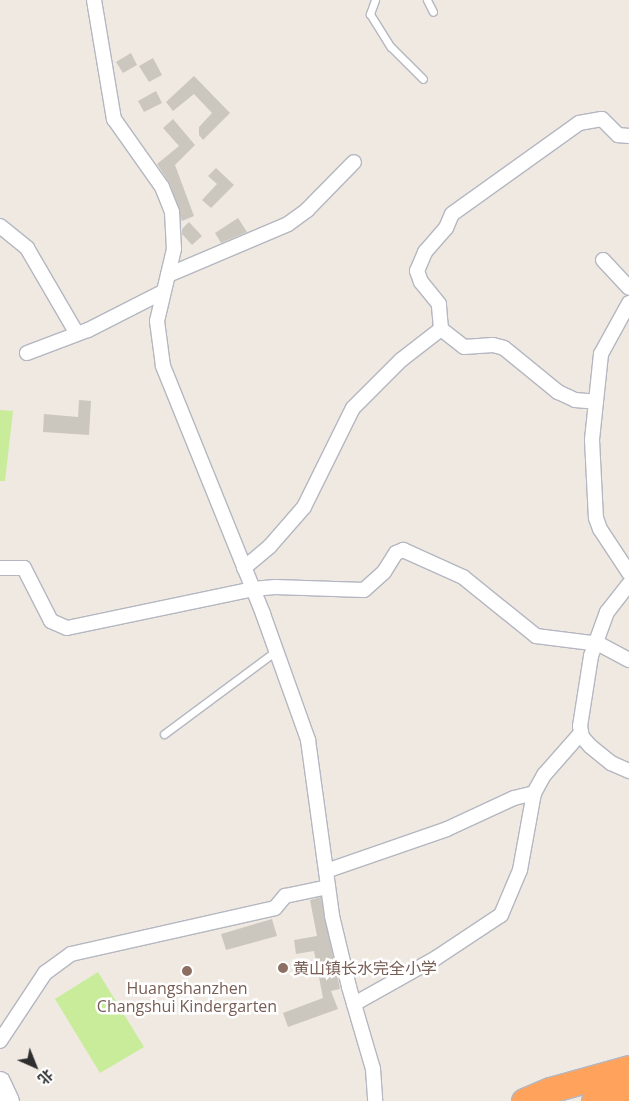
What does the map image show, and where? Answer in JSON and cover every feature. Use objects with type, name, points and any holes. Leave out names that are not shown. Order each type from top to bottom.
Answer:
[{"type":"highway","points":[[524,1101],[550,1090],[629,1068]]},
{"type":"highway","points":[[594,1101],[629,1092]]},
{"type":"street","points":[[94,0],[114,119],[162,187],[172,212],[174,250],[157,321],[163,366],[277,650],[308,740],[328,887],[340,951],[373,1069],[375,1101]]},
{"type":"street","points":[[596,402],[575,400],[558,392],[504,348],[492,345],[464,347],[442,329],[439,304],[421,282],[417,271],[425,252],[446,228],[452,214],[579,123],[602,119],[618,135],[629,136]]},
{"type":"street","points":[[168,274],[288,224],[307,210],[354,162]]},
{"type":"street","points":[[0,226],[27,248],[77,334]]},
{"type":"street","points":[[603,260],[629,288]]},
{"type":"street","points":[[27,353],[77,334],[163,292]]},
{"type":"street","points":[[629,303],[601,354],[592,440],[596,518],[600,529],[629,573]]},
{"type":"street","points":[[244,568],[270,546],[304,506],[353,408],[401,360],[442,329]]},
{"type":"street","points":[[0,568],[24,568],[51,621],[67,628],[253,589],[275,587],[364,590],[384,572],[396,553],[403,550],[463,577],[536,636],[595,643],[610,648],[629,660]]},
{"type":"street","points":[[354,1004],[436,958],[502,915],[520,870],[534,793],[544,775],[581,733],[582,706],[595,643],[607,612],[629,584]]},
{"type":"street","points":[[581,733],[610,764],[629,771]]},
{"type":"street","points":[[326,871],[447,829],[514,798],[534,793]]},
{"type":"street","points":[[0,1041],[46,973],[71,954],[275,908],[285,896],[328,887]]},
{"type":"street","points":[[0,1082],[8,1101]]},
{"type":"lane","points":[[375,0],[370,14],[391,47],[423,79]]},
{"type":"lane","points":[[428,0],[433,12]]},
{"type":"lane","points":[[164,734],[277,650]]},
{"type":"green space","points":[[0,410],[13,411],[5,481],[0,481]]},
{"type":"green space","points":[[98,972],[144,1047],[100,1073],[55,999]]},
{"type":"building","points":[[131,53],[137,65],[123,73],[116,62]]},
{"type":"building","points":[[153,58],[162,75],[149,82],[139,66]]},
{"type":"building","points":[[194,76],[230,113],[203,140],[199,135],[199,127],[212,113],[194,94],[173,111],[166,102]]},
{"type":"building","points":[[156,91],[162,103],[144,112],[138,101]]},
{"type":"building","points":[[173,119],[195,145],[175,165],[194,216],[182,221],[170,184],[157,164],[179,146],[163,128]]},
{"type":"building","points":[[216,168],[234,185],[211,208],[202,200],[217,184],[208,176]]},
{"type":"building","points":[[238,218],[247,232],[221,243],[215,233]]},
{"type":"building","points":[[189,222],[202,236],[192,245],[182,234],[182,229]]},
{"type":"building","points":[[79,400],[91,401],[89,435],[43,432],[44,414],[78,417]]},
{"type":"building","points":[[321,897],[340,989],[331,991],[338,1009],[288,1027],[283,1013],[323,998],[314,951],[296,954],[294,940],[317,936],[310,900]]},
{"type":"building","points":[[272,919],[277,936],[226,950],[221,934]]},
{"type":"place","name":"黄山镇长水完全小学","points":[[283,968]]},
{"type":"place","name":"Huangshanzhen Changshui Kindergarten","points":[[187,971]]}]
